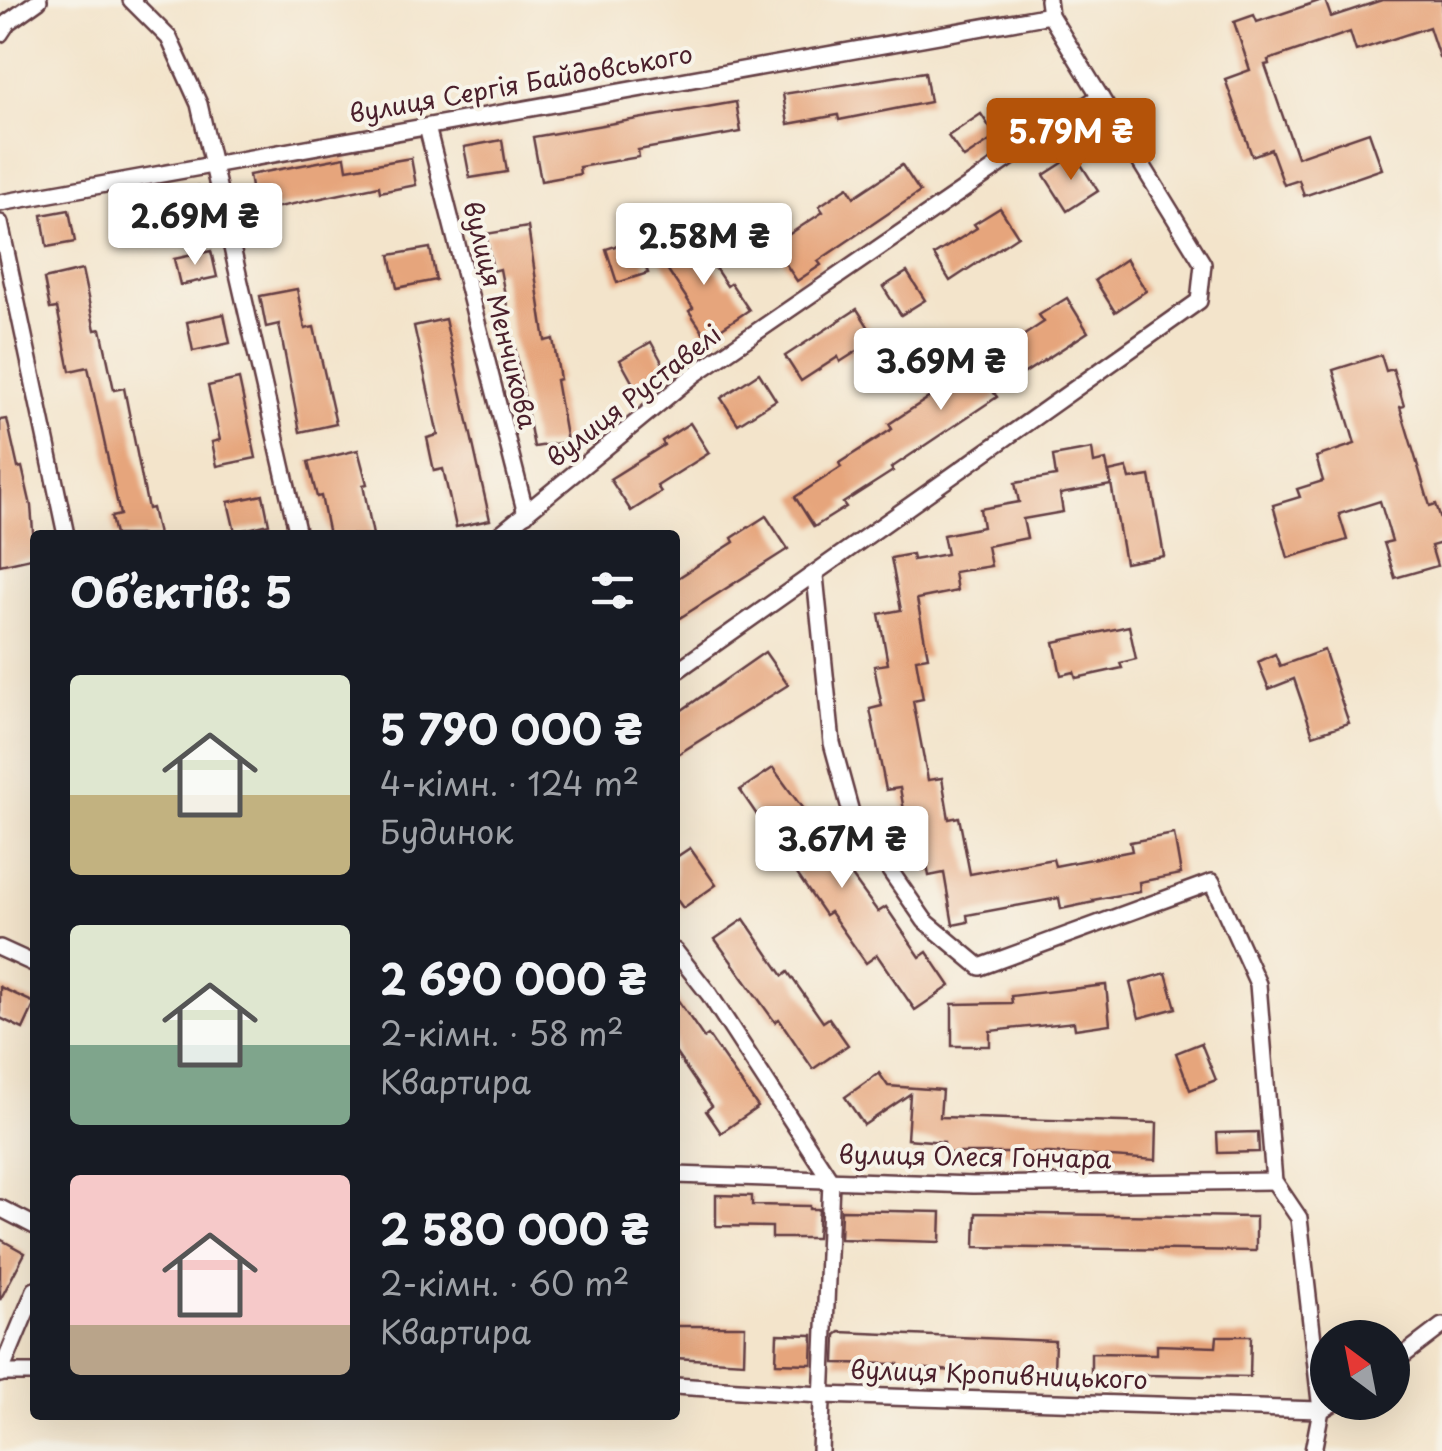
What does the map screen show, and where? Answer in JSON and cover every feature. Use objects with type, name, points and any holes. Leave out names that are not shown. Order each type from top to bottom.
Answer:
[{"type":"street","points":[[0,34],[8,22],[39,0]]},
{"type":"street","points":[[132,0],[169,38],[198,104],[297,530]]},
{"type":"street","points":[[680,669],[1198,302],[1203,264],[1049,8]]},
{"type":"street","name":"вулиця Сергія Байдовського","points":[[0,202],[428,127],[1049,8]]},
{"type":"street","name":"вулиця Руставелі","points":[[505,530],[695,374],[1100,96]]},
{"type":"street","name":"вулиця Менчикова","points":[[428,127],[526,514]]},
{"type":"street","points":[[0,224],[65,530]]},
{"type":"street","points":[[815,576],[832,743],[852,816],[926,922],[980,968],[1212,882],[1258,984],[1274,1181],[1299,1218],[1315,1320]]},
{"type":"street","points":[[0,948],[30,962]]},
{"type":"street","points":[[680,957],[709,994],[831,1181],[820,1451]]},
{"type":"street","name":"вулиця Олеся Гончара","points":[[680,1176],[972,1185],[1274,1181]]},
{"type":"street","points":[[0,1208],[30,1223]]},
{"type":"street","points":[[30,1302],[0,1373],[30,1373]]},
{"type":"street","points":[[1410,1350],[1442,1326]]},
{"type":"street","name":"вулиця Кропивницького","points":[[680,1386],[820,1395],[1310,1406]]},
{"type":"street","points":[[1312,1451],[1323,1420]]},
{"type":"building","points":[[1322,0],[1331,17],[1382,0],[1442,0],[1442,57],[1429,27],[1356,51],[1350,32],[1268,60],[1265,65],[1297,157],[1369,132],[1382,169],[1304,196],[1299,180],[1284,185],[1271,149],[1252,156],[1225,79],[1250,70],[1234,22],[1254,15],[1257,22]]},
{"type":"building","points":[[925,72],[930,102],[839,120],[838,115],[788,124],[783,94]]},
{"type":"building","points":[[736,102],[741,132],[638,150],[639,157],[579,167],[580,174],[541,181],[533,137]]},
{"type":"building","points":[[981,114],[996,137],[964,158],[948,136]]},
{"type":"building","points":[[502,140],[507,172],[470,178],[464,147]]},
{"type":"building","points":[[1075,155],[1098,191],[1067,211],[1044,175]]},
{"type":"building","points":[[345,157],[347,169],[411,158],[416,185],[380,192],[379,186],[255,212],[249,175]]},
{"type":"building","points":[[902,165],[920,192],[818,261],[821,265],[797,281],[773,245],[823,212],[819,206],[848,187],[854,197]]},
{"type":"building","points":[[198,186],[204,221],[172,227],[166,192]]},
{"type":"building","points":[[1000,208],[1018,236],[950,281],[934,255]]},
{"type":"building","points":[[69,210],[75,242],[47,247],[42,215]]},
{"type":"building","points":[[528,227],[545,341],[553,339],[567,442],[534,447],[500,269],[493,271],[486,234]]},
{"type":"building","points":[[694,236],[727,286],[731,283],[749,310],[707,338],[689,311],[693,308],[660,258]]},
{"type":"building","points":[[637,239],[648,273],[617,283],[606,249]]},
{"type":"building","points":[[430,248],[436,280],[397,288],[390,255]]},
{"type":"building","points":[[211,251],[217,277],[180,285],[174,259]]},
{"type":"building","points":[[1126,259],[1146,291],[1115,312],[1095,280]]},
{"type":"building","points":[[82,270],[95,330],[101,329],[114,390],[124,388],[148,509],[152,508],[157,530],[114,530],[111,517],[120,515],[88,367],[70,371],[57,308],[50,309],[44,279]]},
{"type":"building","points":[[907,272],[925,300],[901,315],[883,287]]},
{"type":"building","points":[[297,289],[305,329],[314,327],[336,424],[300,432],[279,324],[266,327],[260,296]]},
{"type":"building","points":[[1067,298],[1088,332],[994,393],[997,397],[891,468],[893,471],[814,527],[795,497],[892,429],[889,424],[1044,322],[1039,315]]},
{"type":"building","points":[[857,309],[876,339],[801,381],[785,356]]},
{"type":"building","points":[[224,314],[230,343],[193,351],[187,322]]},
{"type":"building","points":[[445,319],[490,520],[456,527],[443,469],[434,471],[427,438],[438,435],[414,326]]},
{"type":"building","points":[[651,342],[667,371],[636,389],[620,360]]},
{"type":"building","points":[[1381,355],[1386,371],[1393,369],[1404,406],[1400,407],[1430,506],[1436,504],[1442,522],[1442,543],[1431,546],[1437,566],[1395,578],[1384,543],[1392,541],[1380,501],[1339,514],[1347,540],[1288,558],[1273,505],[1300,497],[1297,489],[1323,481],[1316,457],[1355,444],[1333,370]]},
{"type":"building","points":[[759,373],[776,400],[738,424],[721,398]]},
{"type":"building","points":[[239,379],[256,458],[217,466],[212,442],[220,440],[208,386]]},
{"type":"building","points":[[7,419],[18,468],[22,467],[33,530],[30,558],[0,565],[0,420]]},
{"type":"building","points":[[690,423],[709,453],[657,486],[661,492],[631,511],[610,479],[664,445],[662,441]]},
{"type":"building","points":[[1092,449],[1094,463],[1106,460],[1111,485],[1060,494],[1063,512],[1023,519],[1027,538],[987,546],[991,566],[954,572],[957,591],[917,599],[928,657],[916,659],[923,699],[913,701],[928,780],[942,778],[949,819],[959,817],[970,874],[1053,859],[1055,866],[1132,851],[1130,842],[1174,834],[1181,874],[1139,882],[1140,891],[1094,902],[1061,909],[1059,898],[967,915],[968,922],[953,925],[944,873],[929,876],[920,825],[907,827],[900,788],[886,790],[870,709],[882,706],[874,666],[888,664],[879,614],[901,610],[891,558],[912,554],[913,560],[947,554],[943,535],[983,527],[980,509],[1019,502],[1015,483],[1056,476],[1053,456]]},
{"type":"building","points":[[358,450],[367,484],[363,485],[372,530],[328,530],[308,462]]},
{"type":"building","points":[[1127,468],[1130,479],[1150,476],[1164,556],[1125,563],[1109,472]]},
{"type":"building","points":[[263,495],[269,524],[235,530],[228,502]]},
{"type":"building","points":[[766,516],[788,549],[680,618],[680,577],[734,542],[732,538]]},
{"type":"building","points":[[1129,626],[1136,659],[1120,663],[1122,668],[1076,678],[1074,672],[1061,675],[1054,642]]},
{"type":"building","points":[[1324,650],[1349,723],[1313,735],[1294,679],[1269,689],[1258,662],[1275,654],[1280,666]]},
{"type":"building","points":[[765,652],[788,685],[680,753],[680,712]]},
{"type":"building","points":[[773,768],[878,912],[886,907],[920,957],[927,952],[950,986],[915,1010],[877,955],[866,963],[830,912],[825,915],[740,790]]},
{"type":"building","points":[[690,848],[716,885],[683,908],[680,904],[680,855]]},
{"type":"building","points":[[744,919],[783,976],[788,972],[823,1022],[829,1018],[848,1045],[813,1069],[715,939]]},
{"type":"building","points":[[1166,973],[1176,1008],[1139,1018],[1130,983]]},
{"type":"building","points":[[1106,985],[1110,1024],[1075,1029],[1074,1022],[990,1031],[990,1046],[952,1046],[952,1004],[1012,1003],[1011,996]]},
{"type":"building","points":[[0,987],[30,1001],[30,1014],[23,1029],[0,1018]]},
{"type":"building","points":[[680,1003],[704,1038],[708,1035],[758,1107],[721,1133],[706,1111],[712,1106],[680,1059]]},
{"type":"building","points":[[1201,1043],[1216,1080],[1190,1090],[1176,1053]]},
{"type":"building","points":[[879,1073],[888,1086],[942,1090],[940,1117],[1157,1123],[1156,1160],[1050,1153],[944,1153],[944,1142],[907,1139],[910,1094],[864,1125],[845,1097]]},
{"type":"building","points":[[1258,1132],[1259,1152],[1218,1153],[1217,1133]]},
{"type":"building","points":[[716,1195],[752,1196],[752,1205],[819,1209],[817,1238],[772,1238],[772,1227],[716,1226]]},
{"type":"building","points":[[841,1210],[941,1212],[940,1242],[840,1239]]},
{"type":"building","points":[[976,1213],[1256,1217],[1256,1251],[975,1247]]},
{"type":"building","points":[[0,1239],[25,1253],[0,1300]]},
{"type":"building","points":[[680,1326],[745,1326],[744,1362],[680,1358]]},
{"type":"building","points":[[840,1332],[1055,1341],[1054,1372],[956,1371],[898,1364],[835,1363],[836,1335]]},
{"type":"building","points":[[777,1334],[813,1335],[812,1364],[776,1363]]},
{"type":"building","points":[[1217,1336],[1251,1336],[1250,1377],[1091,1374],[1091,1353],[1157,1354],[1157,1345],[1216,1347]]}]
